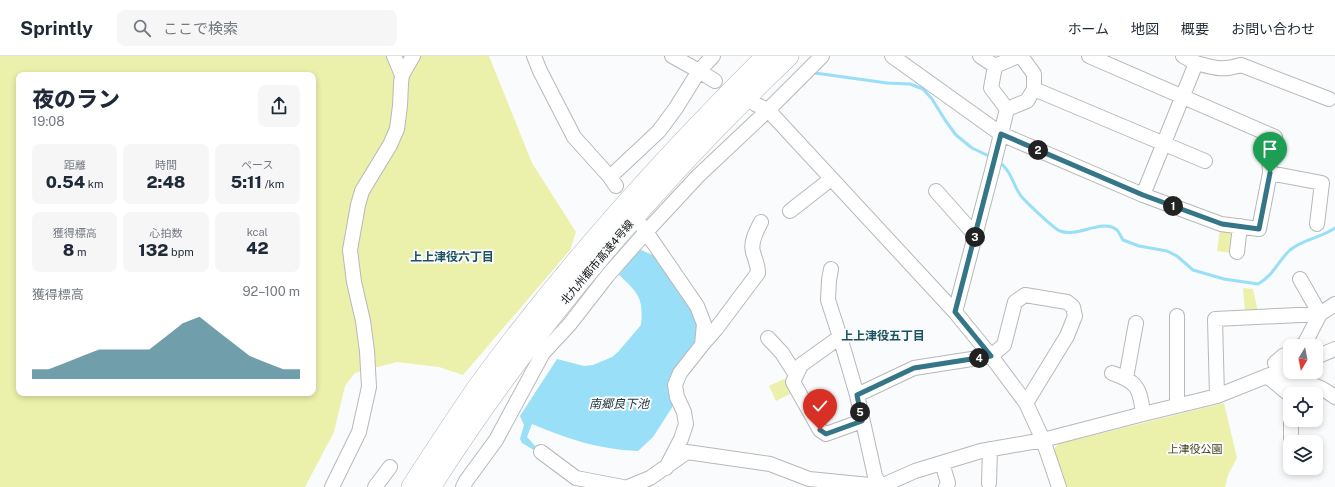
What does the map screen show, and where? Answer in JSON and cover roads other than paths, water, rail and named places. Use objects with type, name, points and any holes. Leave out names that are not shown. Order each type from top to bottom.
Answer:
[{"type":"highway","name":"北九州都市高速4号線","points":[[412,487],[479,387],[527,323],[572,267],[668,158],[767,56]]},
{"type":"highway","name":"北九州都市高速4号線","points":[[430,487],[491,396],[584,276],[680,166],[788,56]]},
{"type":"street","points":[[394,56],[402,75]]},
{"type":"street","points":[[332,487],[359,432],[369,387],[367,351],[363,321],[354,282],[350,250],[358,206],[362,191],[390,145],[397,129],[400,106],[400,83],[402,75],[413,56]]},
{"type":"street","points":[[534,56],[540,71],[574,137],[613,181],[659,132],[699,71],[713,56]]},
{"type":"street","points":[[672,56],[715,81]]},
{"type":"street","points":[[463,487],[496,440],[543,353],[569,325],[644,229],[822,56]]},
{"type":"street","points":[[892,56],[1001,134],[1143,195],[1222,224],[1259,229],[1270,173],[1269,155],[1274,137],[1089,56]]},
{"type":"street","points":[[980,56],[995,66]]},
{"type":"street","points":[[995,66],[1018,56]]},
{"type":"street","points":[[1007,109],[1028,101],[1034,88],[1034,74],[1021,56]]},
{"type":"street","points":[[1183,56],[1196,63],[1218,69],[1240,65],[1329,99]]},
{"type":"street","points":[[1143,195],[1196,63]]},
{"type":"street","points":[[995,66],[991,88],[1007,109]]},
{"type":"street","points":[[1034,88],[1205,161]]},
{"type":"street","points":[[755,104],[768,110],[955,312],[991,356],[1026,403],[1043,440],[1059,487]]},
{"type":"street","points":[[955,312],[976,236],[1007,109]]},
{"type":"street","points":[[1270,173],[1322,183],[1317,224]]},
{"type":"street","points":[[790,211],[831,179]]},
{"type":"street","points":[[936,191],[976,236]]},
{"type":"street","points":[[666,468],[681,439],[686,424],[684,412],[676,397],[675,385],[680,373],[716,329],[758,273],[758,265],[752,251],[754,238],[761,222]]},
{"type":"street","points":[[1237,252],[1240,226]]},
{"type":"street","points":[[644,229],[697,306],[704,324],[702,345]]},
{"type":"street","points":[[831,269],[828,300],[857,395],[875,476],[880,486]]},
{"type":"street","points":[[1300,279],[1320,314]]},
{"type":"street","points":[[857,395],[914,368],[991,356],[1004,345],[1014,302],[1025,295],[1067,302],[1073,307],[1075,316],[1067,336],[1026,403]]},
{"type":"street","points":[[1307,339],[1320,314],[1335,304]]},
{"type":"street","points":[[1217,396],[1215,319],[1320,314]]},
{"type":"street","points":[[1177,316],[1177,406]]},
{"type":"street","points":[[1126,378],[1136,323]]},
{"type":"street","points":[[840,337],[801,365],[793,382],[820,430],[826,434],[862,421]]},
{"type":"street","points":[[768,338],[782,354],[796,375]]},
{"type":"street","points":[[1323,354],[1335,349]]},
{"type":"street","points":[[1283,357],[1275,363],[1286,387]]},
{"type":"street","points":[[628,487],[650,478],[687,452],[770,464],[808,479],[880,486],[915,471],[990,449],[1043,440],[1217,396],[1279,372]]},
{"type":"street","points":[[1279,372],[1292,380],[1315,385],[1328,391],[1335,397]]},
{"type":"street","points":[[1112,373],[1126,378],[1138,389],[1143,414]]},
{"type":"street","points":[[990,449],[990,483]]},
{"type":"street","points":[[540,452],[575,482],[623,487]]},
{"type":"street","points":[[942,463],[948,483],[946,487]]},
{"type":"street","points":[[375,487],[390,467]]},
{"type":"water","name":"南郷良下池","points":[[639,249],[657,257],[695,311],[700,340],[673,406],[653,437],[638,451],[596,446],[532,424],[527,437],[536,447],[534,450],[522,443],[520,439],[524,425],[520,416],[557,359],[584,366],[593,365],[612,357],[618,352],[641,325],[642,316],[638,296],[619,275]]},
{"type":"waterway","points":[[815,73],[887,83],[910,84],[923,89],[932,99],[956,135],[972,148],[991,157]]},
{"type":"waterway","points":[[999,162],[1009,173],[1021,196],[1060,231],[1074,232],[1104,226],[1111,227],[1117,230],[1123,240],[1139,246],[1167,251],[1177,256],[1193,270],[1224,279],[1258,284],[1272,273],[1286,254],[1295,246],[1335,228]]},
{"type":"district","name":"上上津役六丁目","points":[[452,257]]},
{"type":"district","name":"上上津役五丁目","points":[[883,336]]},
{"type":"park label","name":"上津役公園","points":[[1195,449]]}]
